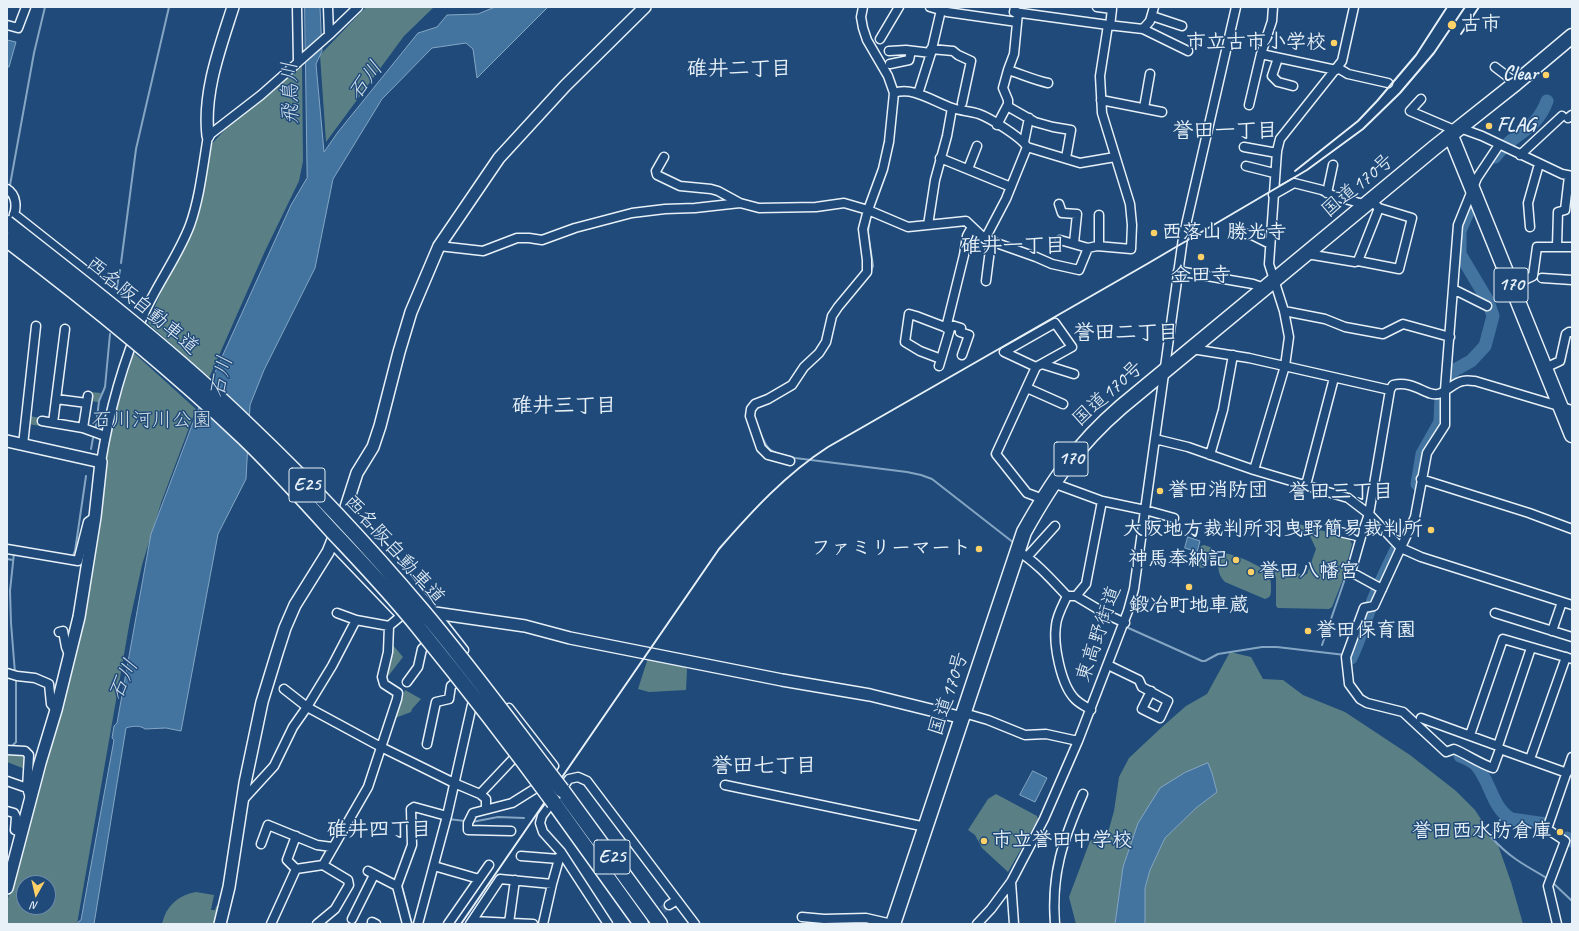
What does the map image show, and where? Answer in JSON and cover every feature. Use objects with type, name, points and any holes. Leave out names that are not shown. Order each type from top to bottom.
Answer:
[{"type":"highway","name":"国道170号","points":[[893,924],[963,715],[1022,554],[1024,532],[1042,499],[1083,443],[1099,426],[1269,284],[1372,205],[1455,132],[1572,37]]},
{"type":"highway","name":"170","points":[[1455,132],[1473,188],[1512,286],[1545,368],[1566,408],[1572,435]]},
{"type":"highway","name":"西名阪自動車道","points":[[11,218],[205,385],[255,432],[346,526],[422,611],[479,680],[660,924]]},
{"type":"highway","name":"西名阪自動車道","points":[[7,240],[136,342],[205,402],[280,475],[418,626],[522,760],[642,924]]},
{"type":"street","points":[[7,25],[18,28],[26,7]]},
{"type":"street","points":[[7,888],[22,833],[29,794],[56,710],[79,617],[95,516],[107,425],[122,375],[143,316],[189,226],[195,209],[208,136],[206,123],[213,70],[233,7]]},
{"type":"street","points":[[297,7],[301,59]]},
{"type":"street","points":[[328,7],[329,35]]},
{"type":"street","points":[[208,136],[261,95],[329,35],[358,7]]},
{"type":"street","points":[[220,924],[229,887],[242,802],[262,702],[285,628],[295,606],[312,580],[332,543],[357,474],[373,447],[380,426],[399,352],[412,312],[438,246],[499,158],[565,86],[645,7]]},
{"type":"street","points":[[790,461],[768,455],[761,448],[750,416],[751,409],[755,404],[768,399],[792,385],[804,367],[819,353],[826,342],[832,316],[867,272],[868,260],[863,229],[868,210],[883,169],[889,142],[894,93],[888,76],[867,40],[861,17],[862,7]]},
{"type":"street","points":[[880,39],[899,7]]},
{"type":"street","points":[[930,7],[1017,22]]},
{"type":"street","points":[[1060,240],[1088,248],[1099,246],[1131,249],[1132,225],[1130,204],[1102,113],[1100,76],[1112,9],[1097,7]]},
{"type":"street","points":[[1143,29],[1150,21],[1154,7]]},
{"type":"street","name":"東高野街道","points":[[977,924],[991,909],[1011,882],[1044,819],[1091,710],[1124,625],[1134,589],[1183,238],[1236,7]]},
{"type":"street","points":[[1249,105],[1261,54],[1272,21],[1273,7]]},
{"type":"street","points":[[1254,470],[1285,366],[1288,337],[1284,311],[1269,284],[1274,173],[1280,139],[1342,61],[1354,7]]},
{"type":"street","points":[[918,94],[941,10]]},
{"type":"street","points":[[997,125],[1007,106],[1008,100],[1004,88],[1008,70],[1014,54],[1017,22],[1016,10],[1109,26],[1143,29],[1188,51]]},
{"type":"street","points":[[1152,16],[1182,26]]},
{"type":"street","points":[[890,64],[910,60],[911,50]]},
{"type":"street","points":[[889,51],[953,51],[970,61],[962,102]]},
{"type":"street","points":[[1261,54],[1337,69],[1348,74],[1388,83]]},
{"type":"street","points":[[1278,58],[1272,76],[1278,82],[1293,86]]},
{"type":"street","points":[[1495,68],[1516,83]]},
{"type":"street","points":[[1008,70],[1022,74],[1028,78],[1048,83]]},
{"type":"street","points":[[1144,108],[1150,74]]},
{"type":"street","points":[[894,93],[900,91],[918,94],[952,108],[980,114],[1025,144],[1080,163],[1115,157]]},
{"type":"street","points":[[1421,99],[1410,112],[1452,129],[1455,132],[1482,136],[1539,164],[1570,176],[1565,210],[1558,212],[1557,246]]},
{"type":"street","points":[[1101,100],[1162,112]]},
{"type":"street","points":[[1007,106],[1035,122],[1071,130],[1066,158]]},
{"type":"street","points":[[928,225],[940,158],[947,136],[952,108]]},
{"type":"street","points":[[1520,155],[1568,117]]},
{"type":"street","points":[[986,281],[988,240],[1012,187],[1025,144],[1029,118]]},
{"type":"street","points":[[968,169],[977,146]]},
{"type":"street","points":[[1502,146],[1477,178],[1458,225],[1445,390],[1444,425],[1427,453],[1415,517],[1379,588],[1374,606],[1364,608],[1346,657],[1349,684],[1360,699],[1367,703],[1403,712],[1446,752],[1454,749],[1493,768],[1531,648]]},
{"type":"street","points":[[1244,147],[1277,153]]},
{"type":"street","points":[[664,157],[656,172],[657,175],[680,186],[710,188],[740,203]]},
{"type":"street","points":[[940,158],[1012,187]]},
{"type":"street","points":[[1530,226],[1525,203],[1539,164]]},
{"type":"street","points":[[1327,193],[1333,165]]},
{"type":"street","points":[[1246,166],[1274,173]]},
{"type":"street","points":[[1273,195],[1294,183],[1322,190],[1334,196],[1372,205],[1412,218],[1399,269],[1358,261],[1355,262],[1307,254]]},
{"type":"street","points":[[7,189],[14,196],[16,206],[7,229]]},
{"type":"street","points":[[438,246],[483,251],[518,238],[542,240],[575,228],[632,213],[740,203],[750,204],[759,208],[816,207],[844,203],[868,210],[908,227],[966,221],[988,240],[1052,264],[1079,270],[1088,248]]},
{"type":"street","points":[[1059,204],[1062,213],[1077,214],[1074,244]]},
{"type":"street","points":[[1358,261],[1372,205]]},
{"type":"street","points":[[1099,215],[1099,246]]},
{"type":"street","points":[[11,218],[143,316]]},
{"type":"street","points":[[962,355],[969,335],[960,332],[961,328],[947,326],[909,314],[905,342],[940,362],[950,329],[947,326],[967,236],[972,227]]},
{"type":"street","points":[[1241,233],[1252,235],[1270,244]]},
{"type":"street","points":[[1512,286],[1533,276],[1537,247],[1572,247]]},
{"type":"street","points":[[1178,271],[1252,284],[1269,284]]},
{"type":"street","points":[[1542,278],[1572,280]]},
{"type":"street","points":[[1454,289],[1487,306]]},
{"type":"street","points":[[1284,311],[1325,319],[1345,327],[1382,334],[1403,324],[1450,337]]},
{"type":"street","points":[[1042,499],[1027,493],[996,454],[1039,366],[1072,347],[1055,323],[1004,352],[1039,366],[1074,374]]},
{"type":"street","points":[[23,445],[36,326]]},
{"type":"street","points":[[53,423],[65,329]]},
{"type":"street","points":[[1545,368],[1560,361],[1566,334],[1572,332]]},
{"type":"street","points":[[1192,349],[1232,355],[1390,390]]},
{"type":"street","points":[[1210,455],[1223,410],[1232,355]]},
{"type":"street","points":[[1306,486],[1334,378]]},
{"type":"street","points":[[1379,588],[1352,572],[1360,537],[1369,514],[1390,390],[1393,385],[1401,383],[1410,384],[1433,394],[1438,394],[1461,381],[1475,381],[1566,408]]},
{"type":"street","points":[[1027,388],[1063,404]]},
{"type":"street","points":[[56,399],[87,400],[83,428]]},
{"type":"street","points":[[42,421],[83,428],[105,436]]},
{"type":"street","points":[[1155,439],[1188,447],[1254,470],[1348,498],[1369,514],[1399,546],[1422,557],[1572,605]]},
{"type":"street","points":[[7,441],[101,462]]},
{"type":"street","points":[[1421,479],[1529,513],[1572,529]]},
{"type":"street","points":[[1053,483],[1102,501],[1174,518]]},
{"type":"street","points":[[1076,596],[1086,584],[1102,501]]},
{"type":"street","points":[[346,507],[384,548],[554,766],[536,788],[512,803],[473,812],[468,823],[468,830],[511,831]]},
{"type":"street","points":[[7,549],[78,561],[88,522],[95,516]]},
{"type":"street","points":[[1055,526],[1022,554],[1043,570],[1067,596],[1076,596],[1124,625]]},
{"type":"street","points":[[1340,532],[1360,537]]},
{"type":"street","points":[[332,543],[401,616],[536,788]]},
{"type":"street","points":[[1067,596],[1058,616],[1056,626],[1056,636],[1062,674],[1067,688],[1074,698],[1091,710]]},
{"type":"street","points":[[1552,631],[1562,602]]},
{"type":"street","points":[[337,613],[356,620],[389,626]]},
{"type":"street","points":[[323,865],[368,787],[398,693],[384,684],[382,677],[388,652],[389,626],[401,616],[435,613],[525,626],[570,638],[782,680],[870,694],[988,720],[1025,735],[1046,734],[1078,741]]},
{"type":"street","points":[[1495,613],[1572,637]]},
{"type":"street","points":[[242,802],[274,766],[293,727],[332,666],[356,620]]},
{"type":"street","points":[[59,632],[63,631],[66,647],[70,657]]},
{"type":"street","points":[[1470,735],[1502,639],[1569,658],[1530,759]]},
{"type":"street","points":[[407,682],[418,667],[422,649],[425,646]]},
{"type":"street","points":[[1108,665],[1139,680],[1142,687],[1150,691]]},
{"type":"street","points":[[7,673],[16,676],[35,678],[49,684],[51,704],[56,710]]},
{"type":"street","points":[[427,744],[436,702],[449,699],[451,686],[455,683]]},
{"type":"street","points":[[284,689],[307,707],[381,747],[454,784],[480,794],[486,799],[486,808]]},
{"type":"street","points":[[418,924],[447,818],[472,705]]},
{"type":"street","points":[[1421,718],[1569,772]]},
{"type":"street","points":[[7,750],[25,751],[29,755],[29,794]]},
{"type":"street","points":[[1557,924],[1548,886],[1569,843],[1547,829],[1569,772],[1572,757]]},
{"type":"street","points":[[480,794],[513,758]]},
{"type":"street","points":[[608,924],[544,832],[540,822],[542,816],[568,779],[578,777],[587,781],[696,924]]},
{"type":"street","points":[[7,781],[29,794]]},
{"type":"street","points":[[725,785],[926,827]]},
{"type":"street","points":[[1055,924],[1056,873],[1058,861],[1067,832],[1083,794]]},
{"type":"street","points":[[407,924],[397,886],[412,845],[411,809],[414,807],[447,818]]},
{"type":"street","points":[[7,811],[14,813],[16,816],[15,830],[22,833]]},
{"type":"street","points":[[261,844],[268,825],[317,845],[332,847]]},
{"type":"street","points":[[296,836],[287,860],[296,869]]},
{"type":"street","points":[[521,856],[560,855]]},
{"type":"street","points":[[543,924],[560,855]]},
{"type":"street","points":[[296,869],[323,865],[348,880],[349,885],[335,909],[317,924]]},
{"type":"street","points":[[448,924],[489,865]]},
{"type":"street","points":[[434,866],[479,879]]},
{"type":"street","points":[[271,924],[296,869]]},
{"type":"street","points":[[352,919],[371,873],[397,886]]},
{"type":"street","points":[[471,923],[500,879],[552,884]]},
{"type":"street","points":[[509,923],[515,880]]},
{"type":"street","points":[[1011,882],[1014,924]]},
{"type":"street","points":[[670,905],[677,900]]},
{"type":"street","points":[[802,917],[824,919],[866,918],[893,924]]},
{"type":"street","points":[[372,924],[372,922],[376,924]]},
{"type":"street","points":[[471,923],[533,924]]},
{"type":"green space","points":[[366,7],[434,7],[404,36],[326,142],[320,55]]},
{"type":"green space","name":"石川河川公園","points":[[302,62],[303,161],[299,181],[265,251],[209,378],[148,323],[171,269],[183,247],[208,148],[232,122]]},
{"type":"green space","name":"石川河川公園","points":[[134,353],[196,409],[161,503],[142,565],[130,620],[77,924],[7,924],[7,902],[17,867],[100,504],[112,424]]},
{"type":"green space","points":[[91,392],[101,393],[98,402],[90,401]]},
{"type":"green space","points":[[29,416],[41,418],[40,426],[28,424]]},
{"type":"green space","points":[[1295,523],[1349,538],[1352,544],[1342,582],[1332,607],[1329,609],[1278,608],[1276,606],[1276,577],[1269,566],[1304,575],[1307,574],[1316,549],[1310,536],[1291,529]]},
{"type":"green space","points":[[1204,545],[1212,549],[1206,567],[1201,568],[1195,563],[1201,546]]},
{"type":"green space","points":[[1223,553],[1247,560],[1265,571],[1268,574],[1271,583],[1270,597],[1265,599],[1225,582],[1220,576],[1218,568],[1219,560]]},
{"type":"green space","points":[[392,644],[403,657],[386,679],[391,659]]},
{"type":"green space","points":[[1230,652],[1251,657],[1263,679],[1283,680],[1303,695],[1345,712],[1410,755],[1456,791],[1475,810],[1498,845],[1511,882],[1523,924],[1145,924],[1145,888],[1150,870],[1165,838],[1196,808],[1217,792],[1212,773],[1123,867],[1115,924],[1076,924],[1069,897],[1090,841],[1101,837],[1109,829],[1114,811],[1119,777],[1129,758],[1186,706],[1207,694]]},
{"type":"green space","points":[[648,658],[686,665],[686,690],[649,692],[638,689]]},
{"type":"green space","points":[[405,690],[421,699],[411,712],[395,718]]},
{"type":"green space","points":[[7,752],[22,753],[25,756],[25,769],[7,762]]},
{"type":"green space","points":[[996,794],[1037,816],[1038,819],[1008,872],[982,848],[975,835],[968,830],[988,799]]},
{"type":"green space","points":[[196,892],[214,895],[211,910],[215,910],[216,906],[220,907],[216,924],[162,924],[166,912],[174,902],[190,893]]},
{"type":"water","name":"石川","points":[[305,7],[320,7],[322,51],[316,64],[324,152],[338,132],[418,33],[437,27],[447,15],[478,14],[495,7],[548,7],[477,78],[473,49],[466,43],[432,48],[382,99],[333,179],[315,268],[264,370],[250,405],[246,479],[218,534],[181,731],[166,728],[145,729],[136,726],[126,728],[94,924],[78,924],[81,920],[114,740],[112,738],[114,726],[117,723],[151,534],[197,412],[291,205],[307,178]]},
{"type":"water","points":[[7,40],[16,42],[9,67],[7,67]]},
{"type":"water","points":[[1188,537],[1200,541],[1197,552],[1185,548]]},
{"type":"water","points":[[1208,763],[1217,792],[1196,808],[1165,838],[1150,870],[1145,888],[1145,924],[1115,924],[1123,867],[1138,823],[1160,788],[1184,773]]},
{"type":"water","points":[[1033,771],[1047,778],[1035,802],[1020,795]]},
{"type":"waterway","points":[[10,185],[34,53],[45,7]]},
{"type":"waterway","points":[[121,263],[136,149],[169,7]]},
{"type":"waterway","points":[[869,33],[872,42]]},
{"type":"waterway","points":[[893,79],[897,90]]},
{"type":"waterway","points":[[895,119],[898,94]]},
{"type":"waterway","points":[[1495,157],[1509,142],[1536,120],[1547,101]]},
{"type":"waterway","points":[[1448,378],[1453,371],[1471,361],[1485,346],[1493,316],[1488,301],[1460,254],[1460,231],[1469,210]]},
{"type":"waterway","points":[[870,218],[868,232],[873,266],[870,273]]},
{"type":"waterway","points":[[116,292],[120,270]]},
{"type":"waterway","points":[[96,426],[99,401],[105,387],[110,334]]},
{"type":"waterway","points":[[804,374],[811,365]]},
{"type":"waterway","points":[[1417,484],[1422,454],[1440,422],[1441,395]]},
{"type":"waterway","points":[[758,427],[764,442],[770,450],[779,454],[795,458],[907,472],[932,479],[1014,543]]},
{"type":"waterway","points":[[91,449],[93,438]]},
{"type":"waterway","points":[[72,558],[75,551],[86,476]]},
{"type":"waterway","points":[[1354,549],[1356,538]]},
{"type":"waterway","points":[[1351,658],[1376,593],[1397,548]]},
{"type":"waterway","points":[[14,553],[10,591],[15,673]]},
{"type":"waterway","points":[[1033,557],[1047,570]]},
{"type":"waterway","points":[[7,559],[13,560]]},
{"type":"waterway","points":[[1322,645],[1348,570]]},
{"type":"waterway","points":[[1124,626],[1202,661],[1205,661],[1218,654],[1262,647],[1277,647],[1345,655]]},
{"type":"waterway","points":[[1349,657],[1351,658],[1351,667]]},
{"type":"waterway","points":[[10,748],[16,742],[16,679],[14,678]]},
{"type":"waterway","points":[[1362,695],[1370,700]]},
{"type":"waterway","points":[[1386,704],[1403,708]]},
{"type":"waterway","points":[[1460,756],[1476,765],[1485,779],[1495,801],[1504,814],[1511,819],[1546,824]]},
{"type":"waterway","points":[[472,822],[498,817],[524,818]]},
{"type":"waterway","points":[[448,819],[465,821]]},
{"type":"waterway","points":[[1500,820],[1491,837],[1524,865],[1547,878]]},
{"type":"waterway","points":[[1567,838],[1572,841]]},
{"type":"waterway","points":[[1552,882],[1572,901]]},
{"type":"waterway","points":[[401,883],[412,924]]},
{"type":"tunnel","points":[[643,924],[669,905]]},
{"type":"railway","points":[[1295,171],[1358,121],[1377,101],[1416,55],[1447,7]]},
{"type":"railway","points":[[461,924],[719,549],[757,507],[784,481],[828,447],[1147,264],[1307,170],[1363,129],[1400,93],[1434,53],[1465,7]]},
{"type":"railway","points":[[1461,34],[1479,7]]},
{"type":"place","name":"古市","points":[[1452,25]]},
{"type":"place","name":"市立古市小学校","points":[[1334,43]]},
{"type":"place","name":"Clear","points":[[1546,75]]},
{"type":"place","name":"FLAG","points":[[1489,126]]},
{"type":"place","name":"西落山 勝光寺","points":[[1154,233]]},
{"type":"place","name":"金田寺","points":[[1201,257]]},
{"type":"place","name":"誉田消防団","points":[[1160,491]]},
{"type":"place","name":"大阪地方裁判所羽曳野簡易裁判所","points":[[1431,530]]},
{"type":"place","name":"ファミリーマート","points":[[979,549]]},
{"type":"place","name":"神馬奉納記","points":[[1236,560]]},
{"type":"place","name":"誉田八幡宮","points":[[1251,572]]},
{"type":"place","name":"鍛冶町地車蔵","points":[[1189,587]]},
{"type":"place","name":"誉田保育園","points":[[1308,631]]},
{"type":"place","name":"誉田西水防倉庫","points":[[1560,832]]},
{"type":"place","name":"市立誉田中学校","points":[[984,841]]},
{"type":"district","name":"碓井二丁目","points":[[739,69]]},
{"type":"district","name":"誉田一丁目","points":[[1225,131]]},
{"type":"district","name":"碓井一丁目","points":[[1013,246]]},
{"type":"district","name":"誉田二丁目","points":[[1126,333]]},
{"type":"district","name":"碓井三丁目","points":[[564,406]]},
{"type":"district","name":"誉田三丁目","points":[[1341,492]]},
{"type":"district","name":"誉田七丁目","points":[[764,766]]},
{"type":"district","name":"碓井四丁目","points":[[379,830]]},
{"type":"water label","name":"飛鳥川","points":[[291,93]]}]
